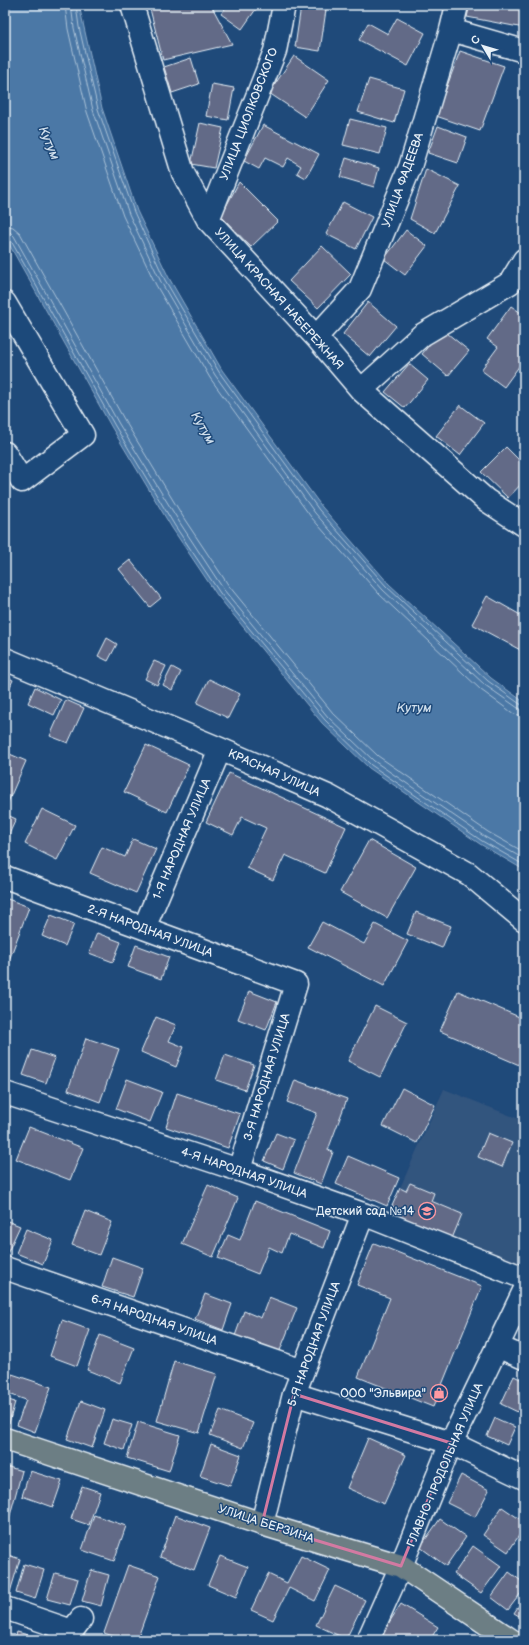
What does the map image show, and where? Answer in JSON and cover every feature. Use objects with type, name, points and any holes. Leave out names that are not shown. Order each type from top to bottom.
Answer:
[{"type":"main road","name":"УЛИЦА БЕРЗИНА","points":[[5,1439],[262,1524],[401,1566],[511,1640]]},
{"type":"street","name":"УЛИЦА КРАСНАЯ НАБЕРЕЖНАЯ","points":[[132,5],[183,173],[208,220],[316,337],[361,390],[486,500],[524,525]]},
{"type":"street","name":"УЛИЦА ЦИОЛКОВСКОГО","points":[[208,220],[275,51],[284,5]]},
{"type":"street","name":"УЛИЦА ФАДЕЕВА","points":[[316,337],[360,289],[410,167],[451,30],[457,5]]},
{"type":"street","points":[[451,30],[524,51]]},
{"type":"street","points":[[361,390],[422,335],[517,287],[524,260]]},
{"type":"street","points":[[5,303],[83,435],[22,482],[5,453]]},
{"type":"street","name":"КРАСНАЯ УЛИЦА","points":[[5,659],[328,796],[469,874],[524,920]]},
{"type":"street","name":"1-Я НАРОДНАЯ УЛИЦА","points":[[144,928],[220,749]]},
{"type":"street","name":"2-Я НАРОДНАЯ УЛИЦА","points":[[5,877],[296,984]]},
{"type":"street","name":"3-Я НАРОДНАЯ УЛИЦА","points":[[239,1170],[296,984]]},
{"type":"street","name":"4-Я НАРОДНАЯ УЛИЦА","points":[[5,1093],[239,1170],[363,1214],[524,1278]]},
{"type":"street","name":"5-Я НАРОДНАЯ УЛИЦА","points":[[262,1524],[294,1394],[363,1214]]},
{"type":"street","name":"6-Я НАРОДНАЯ УЛИЦА","points":[[5,1268],[303,1371]]},
{"type":"street","name":"ГЛАВНО-ПРОДОЛЬНАЯ УЛИЦА","points":[[368,1640],[401,1566],[451,1443],[524,1291]]},
{"type":"street","points":[[498,1346],[524,1358]]},
{"type":"street","points":[[294,1394],[451,1443],[524,1478]]},
{"type":"street","points":[[5,1608],[72,1631],[81,1619]]},
{"type":"highlighted area","points":[[294,1394],[451,1443],[401,1566],[262,1524]]},
{"type":"shaded area","points":[[444,1089],[524,1121],[524,1260],[514,1265],[395,1218],[399,1209],[392,1206]]},
{"type":"water","name":"Кутум","points":[[5,5],[79,5],[102,108],[137,211],[169,278],[222,370],[322,507],[389,584],[491,678],[524,702],[524,870],[480,844],[369,768],[322,723],[217,595],[172,528],[112,428],[5,237]]},
{"type":"building","points":[[149,5],[211,5],[232,44],[163,60]]},
{"type":"building","points":[[228,5],[251,5],[256,9],[242,29],[221,14]]},
{"type":"building","points":[[470,5],[524,5],[524,28],[467,17]]},
{"type":"building","points":[[301,6],[326,10],[320,51],[295,47]]},
{"type":"building","points":[[397,18],[425,33],[408,66],[359,40],[368,23],[388,34]]},
{"type":"building","points":[[460,51],[504,66],[480,131],[436,116]]},
{"type":"building","points":[[294,56],[329,80],[305,117],[269,93]]},
{"type":"building","points":[[191,58],[199,84],[172,93],[164,67]]},
{"type":"building","points":[[369,79],[404,89],[394,123],[358,112]]},
{"type":"building","points":[[212,84],[234,88],[228,120],[206,116]]},
{"type":"building","points":[[350,119],[387,128],[380,154],[343,145]]},
{"type":"building","points":[[200,123],[223,128],[214,168],[191,164]]},
{"type":"building","points":[[263,125],[319,154],[306,178],[297,173],[301,166],[288,158],[283,167],[265,158],[259,169],[244,161]]},
{"type":"building","points":[[438,126],[467,137],[458,163],[428,153]]},
{"type":"building","points":[[346,158],[379,168],[374,187],[340,177]]},
{"type":"building","points":[[426,169],[460,186],[435,233],[410,219]]},
{"type":"building","points":[[239,182],[278,221],[251,247],[221,216]]},
{"type":"building","points":[[343,202],[372,217],[356,249],[326,234]]},
{"type":"building","points":[[406,230],[427,246],[405,275],[384,259]]},
{"type":"building","points":[[322,246],[351,274],[318,308],[289,281]]},
{"type":"building","points":[[368,302],[396,326],[370,357],[343,334]]},
{"type":"building","points":[[511,306],[524,315],[524,368],[520,365],[504,387],[481,370],[498,347],[487,339]]},
{"type":"building","points":[[442,329],[469,351],[448,376],[422,354]]},
{"type":"building","points":[[409,364],[428,380],[405,408],[385,392]]},
{"type":"building","points":[[460,405],[484,423],[460,455],[436,436]]},
{"type":"building","points":[[506,447],[524,465],[524,481],[508,498],[481,472]]},
{"type":"building","points":[[130,560],[161,598],[150,607],[119,569]]},
{"type":"building","points":[[487,596],[524,617],[524,652],[472,624]]},
{"type":"building","points":[[107,638],[117,644],[108,661],[98,656]]},
{"type":"building","points":[[154,661],[166,666],[157,685],[145,679]]},
{"type":"building","points":[[172,667],[181,672],[172,690],[163,685]]},
{"type":"building","points":[[5,676],[13,680],[5,698]]},
{"type":"building","points":[[209,679],[240,694],[228,718],[197,703]]},
{"type":"building","points":[[35,687],[61,700],[54,715],[28,703]]},
{"type":"building","points":[[66,700],[84,708],[68,743],[50,736]]},
{"type":"building","points":[[146,745],[189,765],[167,812],[124,792]]},
{"type":"building","points":[[5,752],[26,761],[5,809]]},
{"type":"building","points":[[229,773],[346,827],[325,873],[285,855],[273,880],[247,868],[266,828],[242,817],[233,835],[206,822]]},
{"type":"building","points":[[42,809],[75,825],[57,860],[25,844]]},
{"type":"building","points":[[5,814],[16,819],[5,843]]},
{"type":"building","points":[[133,839],[156,849],[136,893],[90,873],[102,847],[125,857]]},
{"type":"building","points":[[369,840],[416,867],[387,918],[340,892]]},
{"type":"building","points":[[5,898],[29,907],[8,963],[5,962]]},
{"type":"building","points":[[416,912],[451,926],[442,948],[407,934]]},
{"type":"building","points":[[51,915],[74,924],[65,946],[42,936]]},
{"type":"building","points":[[322,922],[364,944],[375,924],[408,941],[384,986],[308,947]]},
{"type":"building","points":[[97,933],[121,942],[113,962],[89,953]]},
{"type":"building","points":[[136,945],[169,957],[161,979],[128,967]]},
{"type":"building","points":[[249,991],[277,1002],[266,1030],[238,1019]]},
{"type":"building","points":[[458,991],[524,1019],[524,1067],[440,1031]]},
{"type":"building","points":[[375,1006],[407,1022],[380,1077],[348,1061]]},
{"type":"building","points":[[156,1017],[176,1025],[169,1041],[184,1047],[176,1067],[141,1052]]},
{"type":"building","points":[[86,1038],[119,1049],[100,1102],[68,1090]]},
{"type":"building","points":[[32,1050],[55,1058],[46,1083],[23,1075]]},
{"type":"building","points":[[225,1055],[254,1065],[245,1090],[216,1080]]},
{"type":"building","points":[[127,1079],[162,1092],[150,1122],[116,1109]]},
{"type":"building","points":[[295,1080],[347,1099],[328,1150],[333,1152],[321,1184],[294,1173],[317,1113],[287,1102]]},
{"type":"building","points":[[402,1088],[435,1105],[417,1143],[383,1126]]},
{"type":"building","points":[[177,1093],[240,1114],[228,1148],[166,1127]]},
{"type":"building","points":[[29,1127],[83,1148],[70,1180],[16,1159]]},
{"type":"building","points":[[276,1133],[294,1140],[283,1169],[264,1161]]},
{"type":"building","points":[[488,1133],[512,1143],[502,1167],[478,1157]]},
{"type":"building","points":[[348,1156],[399,1178],[387,1206],[336,1184]]},
{"type":"building","name":"Детский сад №14","points":[[410,1183],[434,1193],[431,1201],[462,1214],[451,1241],[395,1218],[399,1209],[392,1206],[400,1188],[406,1191]]},
{"type":"building","points":[[208,1185],[238,1198],[213,1257],[182,1244]]},
{"type":"building","points":[[255,1201],[330,1231],[324,1248],[289,1234],[282,1253],[269,1247],[258,1274],[218,1258],[228,1235],[240,1240]]},
{"type":"building","points":[[85,1211],[112,1222],[99,1255],[72,1245]]},
{"type":"building","points":[[5,1220],[20,1226],[7,1254],[5,1253]]},
{"type":"building","points":[[26,1229],[53,1240],[43,1264],[16,1253]]},
{"type":"building","points":[[374,1243],[482,1286],[433,1407],[358,1377],[390,1298],[357,1285]]},
{"type":"building","points":[[112,1257],[143,1268],[133,1297],[102,1287]]},
{"type":"building","points":[[205,1294],[232,1304],[223,1330],[195,1319]]},
{"type":"building","points":[[269,1297],[297,1308],[279,1353],[235,1336],[244,1311],[261,1318]]},
{"type":"building","points":[[62,1320],[90,1330],[77,1366],[50,1356]]},
{"type":"building","points":[[100,1335],[134,1348],[120,1383],[87,1370]]},
{"type":"building","points":[[174,1361],[217,1374],[199,1433],[157,1421]]},
{"type":"building","points":[[12,1374],[51,1387],[35,1432],[17,1425],[26,1400],[6,1393]]},
{"type":"building","points":[[514,1376],[524,1381],[524,1415],[501,1404]]},
{"type":"building","points":[[5,1399],[15,1402],[9,1423],[5,1421]]},
{"type":"building","points":[[81,1401],[105,1410],[92,1448],[67,1439]]},
{"type":"building","points":[[220,1410],[253,1423],[243,1448],[210,1435]]},
{"type":"building","points":[[495,1418],[515,1427],[507,1445],[487,1436]]},
{"type":"building","points":[[112,1419],[132,1425],[124,1450],[104,1443]]},
{"type":"building","points":[[138,1422],[180,1435],[169,1471],[127,1458]]},
{"type":"building","points":[[368,1438],[406,1455],[384,1504],[347,1488]]},
{"type":"building","points":[[211,1444],[241,1455],[230,1486],[200,1476]]},
{"type":"building","points":[[5,1466],[22,1471],[6,1530],[5,1530]]},
{"type":"building","points":[[30,1471],[62,1481],[53,1507],[22,1496]]},
{"type":"building","points":[[461,1475],[489,1490],[475,1517],[447,1503]]},
{"type":"building","points":[[82,1486],[100,1492],[89,1525],[71,1519]]},
{"type":"building","points":[[502,1507],[524,1522],[524,1528],[508,1552],[483,1535]]},
{"type":"building","points":[[94,1515],[126,1526],[114,1561],[82,1550]]},
{"type":"building","points":[[175,1515],[210,1528],[194,1570],[160,1557]]},
{"type":"building","points":[[440,1519],[466,1537],[446,1566],[420,1547]]},
{"type":"building","points":[[473,1546],[501,1566],[481,1593],[454,1574]]},
{"type":"building","points":[[5,1554],[20,1559],[10,1592],[5,1591]]},
{"type":"building","points":[[220,1556],[248,1567],[236,1597],[208,1585]]},
{"type":"building","points":[[301,1556],[330,1570],[315,1601],[289,1588],[273,1620],[251,1610],[268,1574],[287,1583]]},
{"type":"building","points":[[24,1564],[44,1570],[35,1599],[16,1593]]},
{"type":"building","points":[[128,1565],[160,1576],[137,1640],[125,1640],[104,1633]]},
{"type":"building","points":[[91,1570],[109,1575],[101,1606],[82,1601]]},
{"type":"building","points":[[509,1572],[524,1583],[524,1589],[508,1610],[491,1597]]},
{"type":"building","points":[[55,1573],[78,1579],[70,1605],[47,1599]]},
{"type":"building","points":[[335,1586],[365,1600],[346,1639],[316,1625]]},
{"type":"building","points":[[524,1598],[524,1619],[514,1613]]},
{"type":"building","points":[[401,1604],[438,1627],[430,1640],[382,1640],[379,1638]]},
{"type":"building","points":[[17,1632],[47,1640],[14,1640]]},
{"type":"place","name":"Детский сад №14","points":[[427,1211]]},
{"type":"place","name":"ООО \"Эльвира\"","points":[[439,1393]]}]
